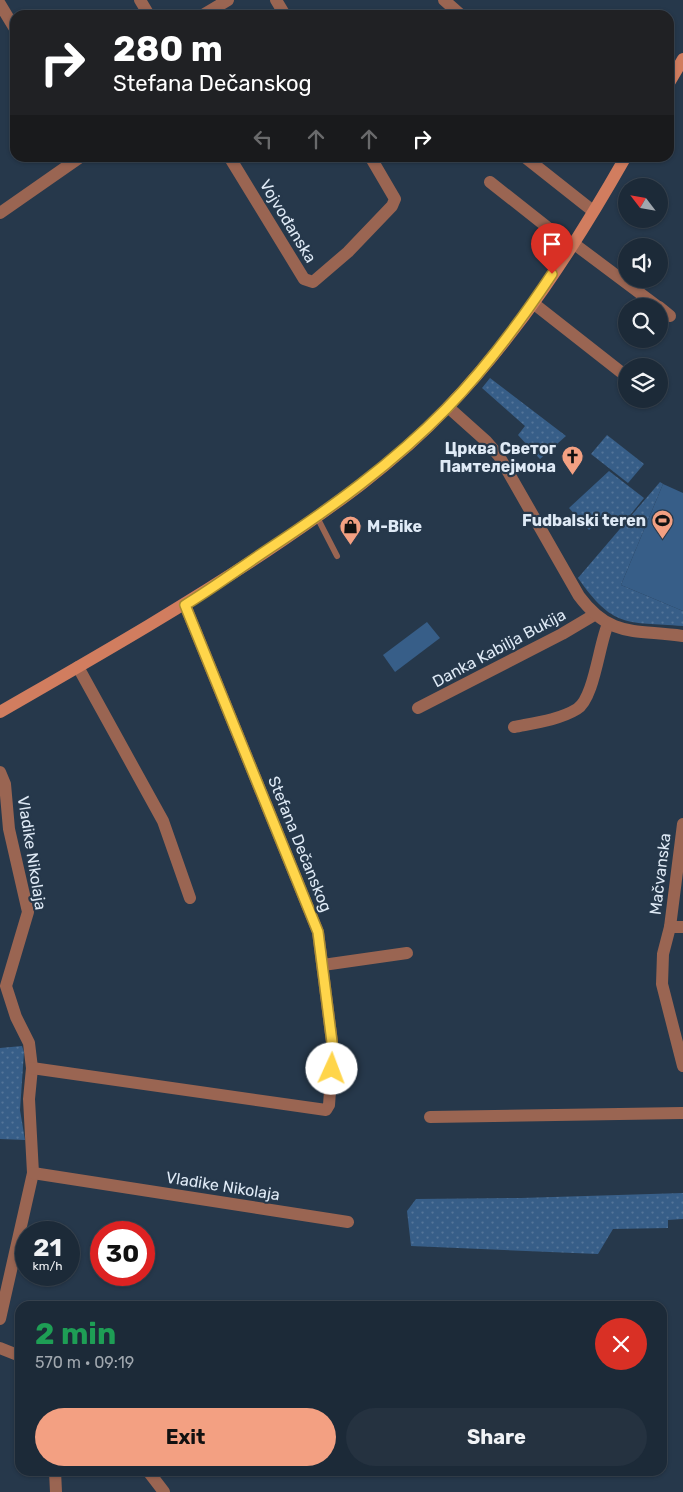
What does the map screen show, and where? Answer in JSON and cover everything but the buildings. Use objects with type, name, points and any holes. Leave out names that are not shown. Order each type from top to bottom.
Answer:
[{"type":"main road","points":[[674,74],[683,59]]},
{"type":"main road","points":[[0,712],[185,605],[317,517],[386,465],[448,407],[494,354],[533,303],[623,162]]},
{"type":"street","points":[[211,10],[228,0]]},
{"type":"street","points":[[444,0],[455,10]]},
{"type":"street","points":[[0,4],[10,21]]},
{"type":"street","points":[[1,211],[73,162]]},
{"type":"street","name":"Vojvođanska","points":[[232,162],[304,279],[313,282],[320,278],[348,252],[384,216],[394,199],[373,162]]},
{"type":"street","points":[[531,162],[593,210]]},
{"type":"street","points":[[490,182],[646,298]]},
{"type":"street","points":[[533,303],[618,370]]},
{"type":"street","name":"Danka Kabilja Bukija","points":[[448,407],[486,441],[499,456],[579,596],[594,615],[608,624],[628,631],[683,636]]},
{"type":"street","name":"Stefana Dečanskog","points":[[32,1068],[326,1110],[329,1106],[333,1050],[318,932],[185,605]]},
{"type":"street","name":"Danka Kabilja Bukija","points":[[418,708],[562,634],[594,615]]},
{"type":"street","points":[[514,727],[552,718],[576,710],[582,705],[608,624]]},
{"type":"street","points":[[78,667],[163,821],[190,898]]},
{"type":"street","name":"Vladike Nikolaja","points":[[0,772],[5,784],[8,830],[28,912],[6,986],[16,1018],[28,1043],[32,1068],[29,1099],[33,1173],[0,1319]]},
{"type":"street","name":"Mačvanska","points":[[683,824],[670,927],[663,954],[662,984],[683,1066]]},
{"type":"street","name":"Mačvanska","points":[[670,927],[683,927]]},
{"type":"street","points":[[323,965],[407,953]]},
{"type":"street","points":[[430,1117],[683,1113]]},
{"type":"street","name":"Vladike Nikolaja","points":[[33,1173],[348,1222]]},
{"type":"street","points":[[0,1348],[15,1354]]},
{"type":"street","points":[[55,1476],[56,1492]]},
{"type":"street","points":[[152,1476],[164,1492]]},
{"type":"lane","points":[[317,517],[337,556]]},
{"type":"shaded area","points":[[490,378],[566,436],[540,459],[518,435],[525,426],[482,388]]},
{"type":"shaded area","points":[[607,435],[644,464],[628,483],[591,454]]},
{"type":"shaded area","points":[[609,471],[644,498],[622,525],[609,513],[589,530],[569,508]]},
{"type":"shaded area","points":[[660,482],[663,484],[621,585],[683,611],[683,626],[647,624],[622,619],[601,606],[578,578]]},
{"type":"shaded area","name":"Fudbalski teren","points":[[663,484],[683,493],[683,611],[621,585]]},
{"type":"shaded area","points":[[427,622],[440,638],[395,672],[383,655]]},
{"type":"shaded area","points":[[22,1046],[24,1052],[20,1110],[25,1140],[0,1139],[0,1048]]},
{"type":"shaded area","points":[[683,1193],[683,1219],[668,1220],[668,1228],[613,1229],[598,1254],[411,1246],[407,1211],[416,1199]]},
{"type":"place","name":"Црква Светог Памтелејмона","points":[[572,476]]},
{"type":"place","name":"Fudbalski teren","points":[[662,539]]},
{"type":"place","name":"M-Bike","points":[[351,545]]},
{"type":"route","points":[[332,1069],[333,1050],[318,932],[185,605],[327,510],[386,465],[430,425],[473,380],[513,331],[552,274]]}]
